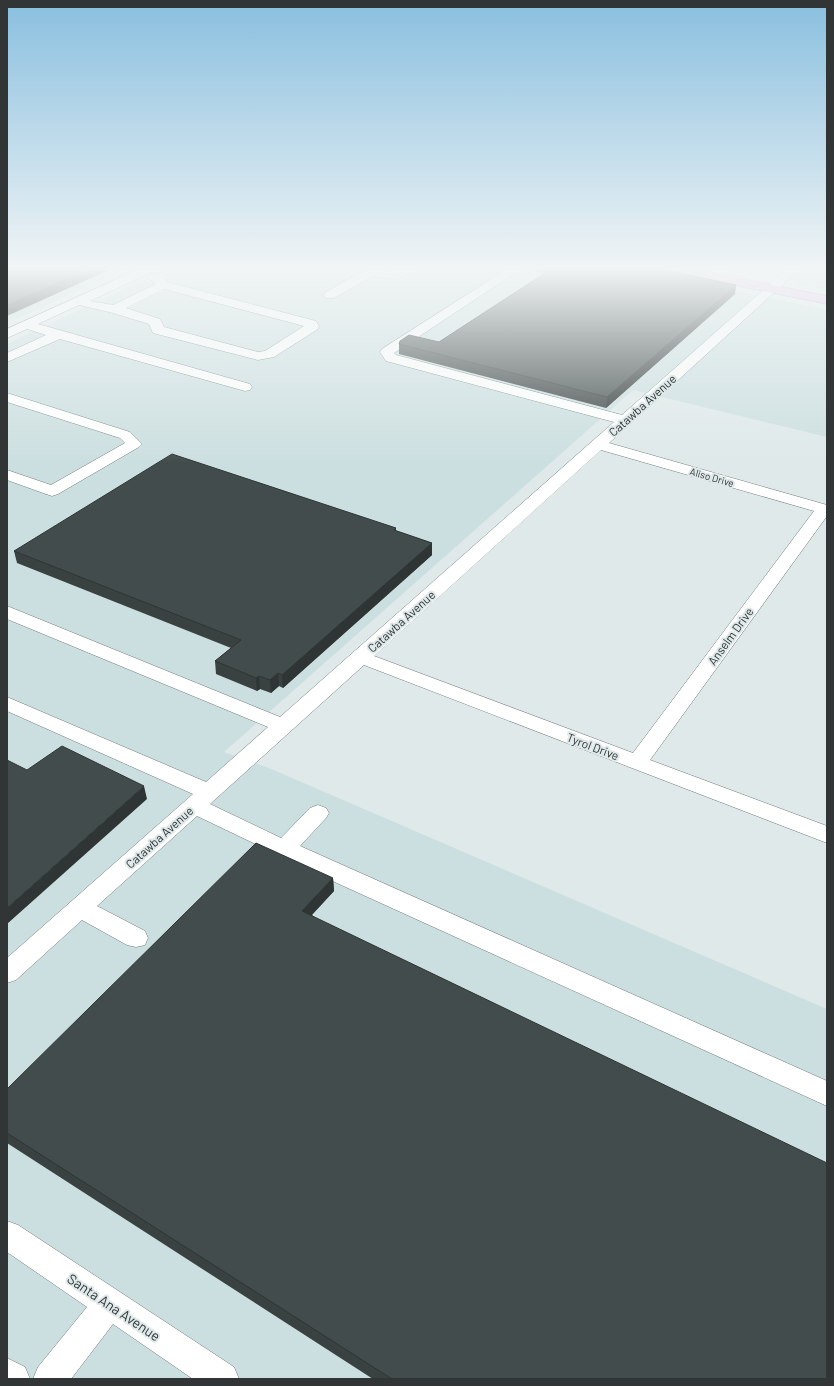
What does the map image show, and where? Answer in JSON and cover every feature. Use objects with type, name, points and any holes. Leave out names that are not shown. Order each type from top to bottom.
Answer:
[{"type":"street","points":[[7,358],[59,334],[245,387]]},
{"type":"street","points":[[172,334],[258,356],[269,354],[301,334]]},
{"type":"street","points":[[415,334],[387,352],[391,358],[625,420]]},
{"type":"street","name":"Catawba Avenue","points":[[7,973],[722,334]]},
{"type":"street","points":[[7,397],[125,435],[134,444],[52,491],[7,475]]},
{"type":"street","name":"Aliso Drive","points":[[598,444],[825,509]]},
{"type":"street","name":"Anselm Drive","points":[[637,763],[825,509]]},
{"type":"street","points":[[7,612],[283,726]]},
{"type":"street","name":"Tyrol Drive","points":[[360,658],[827,834]]},
{"type":"street","points":[[7,703],[202,799],[285,848],[347,878],[827,1094]]},
{"type":"street","points":[[285,848],[318,813]]},
{"type":"street","points":[[80,908],[136,938]]},
{"type":"street","name":"Santa Ana Avenue","points":[[7,1236],[222,1379]]},
{"type":"street","points":[[50,1379],[109,1304]]},
{"type":"street","points":[[7,1375],[13,1379]]},
{"type":"shaded area","points":[[29,334],[827,334],[827,437],[633,390],[224,752],[269,768],[827,1009],[827,1379],[7,1379],[7,344]]},
{"type":"building","points":[[452,334],[680,334],[607,397],[399,344],[400,341],[409,335],[439,342]]},
{"type":"building","points":[[172,454],[396,528],[394,530],[432,543],[282,675],[278,673],[270,680],[259,676],[256,678],[215,661],[241,640],[14,551]]},
{"type":"building","points":[[62,746],[144,786],[7,908],[7,760],[27,770]]},
{"type":"building","points":[[256,843],[333,878],[302,911],[827,1163],[827,1379],[392,1379],[7,1133],[7,1089]]}]
